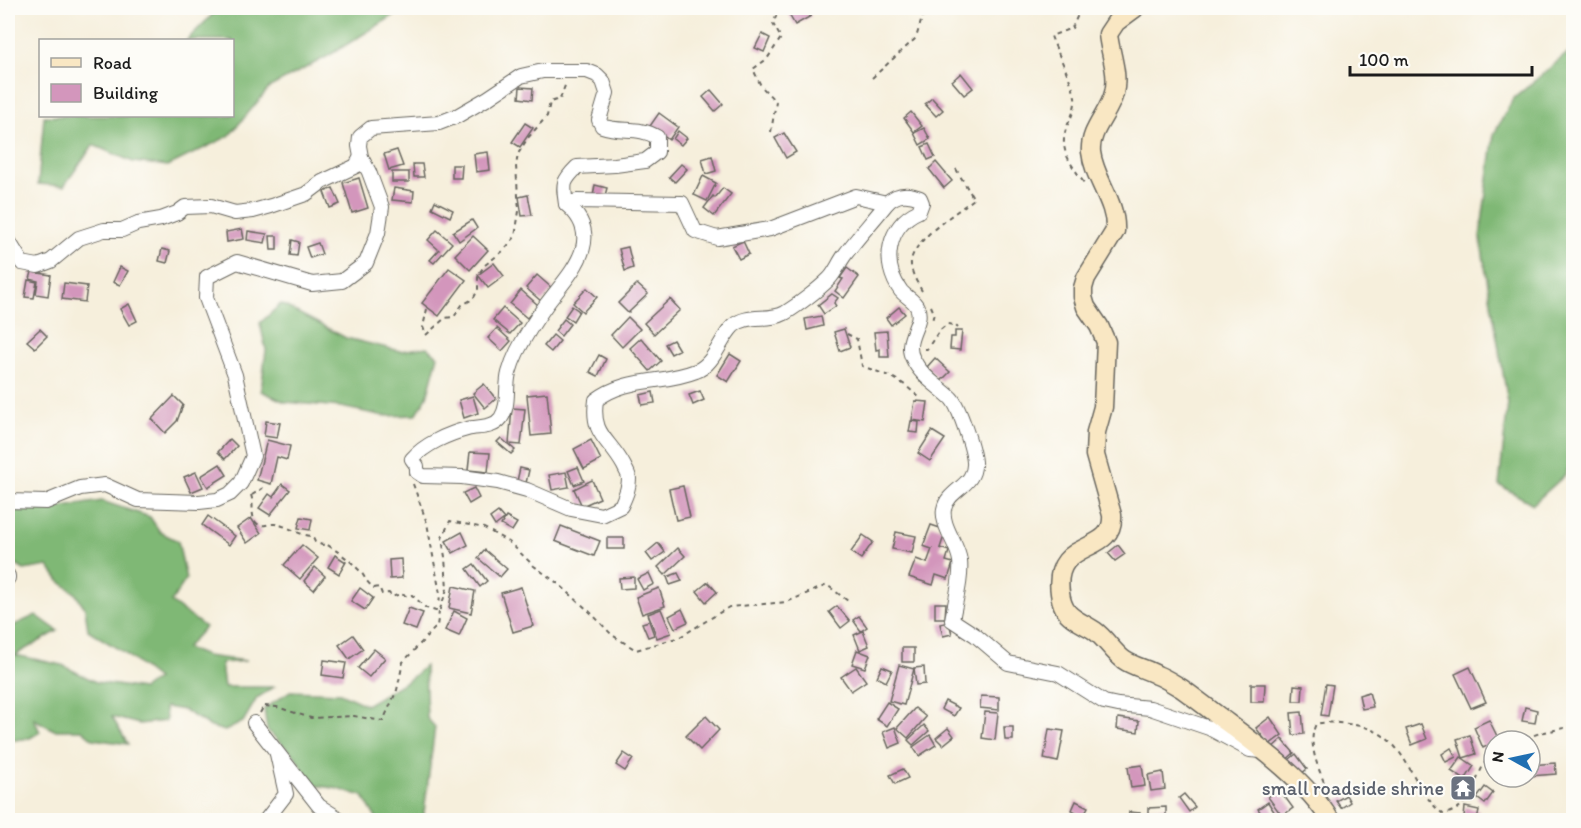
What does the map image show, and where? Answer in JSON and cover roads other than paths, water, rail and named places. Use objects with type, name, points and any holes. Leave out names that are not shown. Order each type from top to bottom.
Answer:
[{"type":"main road","points":[[1135,8],[1116,22],[1108,34],[1116,78],[1111,104],[1092,141],[1091,152],[1116,223],[1115,231],[1086,278],[1083,288],[1086,308],[1099,326],[1106,342],[1103,407],[1096,432],[1095,454],[1113,524],[1104,537],[1067,558],[1059,577],[1060,592],[1065,610],[1071,618],[1096,632],[1123,659],[1158,675],[1181,689],[1266,752],[1319,804],[1330,820]]},
{"type":"street","points":[[8,501],[46,502],[80,488],[105,485],[138,500],[158,501],[217,500],[235,489],[241,483],[253,456],[235,375],[206,298],[207,277],[237,262],[312,284],[342,281],[366,262],[378,233],[382,207],[361,157],[360,137],[372,128],[439,123],[488,99],[521,76],[543,71],[587,71],[597,75],[603,81],[607,93],[599,120],[602,126],[618,130],[648,131],[657,137],[659,145],[657,152],[645,161],[577,167],[565,178],[566,204],[574,211],[582,226],[584,243],[577,265],[545,306],[517,351],[508,374],[507,399],[500,418],[487,427],[469,428],[420,450],[412,459],[417,466],[417,472],[423,476],[462,477],[498,482],[527,490],[571,509],[602,514],[621,506],[627,492],[629,476],[618,455],[600,435],[593,416],[596,400],[606,392],[629,383],[666,379],[698,371],[710,359],[734,325],[747,319],[766,319],[784,313],[830,278],[844,255],[887,203],[894,196],[911,194],[920,198],[922,203],[919,212],[909,216],[899,226],[890,242],[889,262],[894,279],[918,309],[918,319],[909,344],[910,352],[913,361],[926,378],[953,400],[970,443],[975,464],[972,477],[967,484],[946,500],[943,513],[960,559],[952,620],[1008,663],[1058,673],[1104,702],[1150,708],[1209,728],[1250,750],[1266,752]]},
{"type":"street","points":[[8,240],[22,263],[38,266],[51,261],[79,238],[104,230],[122,230],[138,223],[161,219],[185,207],[211,206],[235,213],[271,206],[306,194],[322,182],[356,165],[361,157]]},
{"type":"street","points":[[566,204],[577,201],[682,203],[695,231],[717,238],[770,229],[856,196],[887,203]]},
{"type":"street","points":[[254,723],[319,806],[341,820]]},
{"type":"street","points":[[266,820],[286,794],[276,752]]},
{"type":"place","name":"small roadside shrine","points":[[1463,788]]}]
